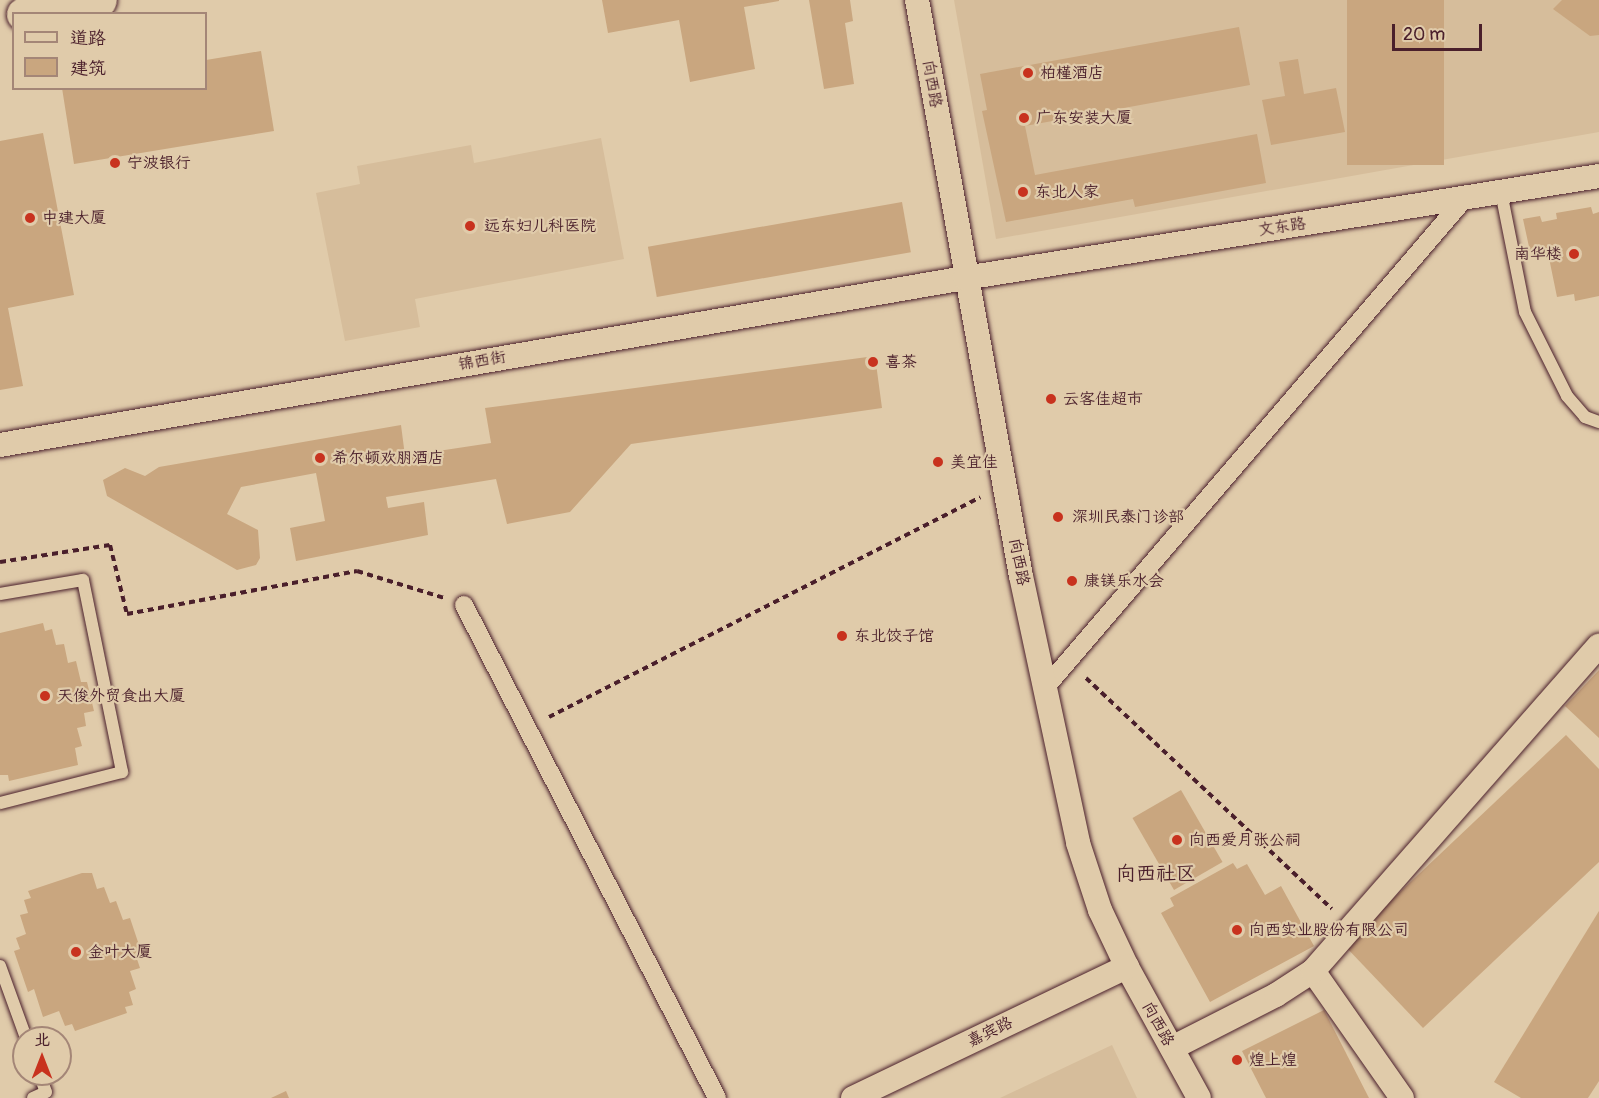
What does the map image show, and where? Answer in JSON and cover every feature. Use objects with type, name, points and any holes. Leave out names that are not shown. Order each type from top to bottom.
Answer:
[{"type":"main road","points":[[34,12],[100,0]]},
{"type":"street","name":"向西路","points":[[918,0],[965,278],[1004,485],[1045,688],[1087,876],[1127,967],[1199,1098]]},
{"type":"street","name":"文东路","points":[[965,278],[1599,176]]},
{"type":"street","points":[[1045,688],[1466,197]]},
{"type":"street","name":"锦西街","points":[[0,445],[965,278]]},
{"type":"street","points":[[464,604],[717,1098]]},
{"type":"street","points":[[1172,1048],[1276,996],[1313,972],[1599,646]]},
{"type":"street","name":"嘉宾路","points":[[853,1098],[1127,967]]},
{"type":"street","points":[[1313,972],[1402,1098]]},
{"type":"lane","points":[[1501,192],[1525,312],[1567,396],[1585,417],[1599,422]]},
{"type":"lane","points":[[0,594],[83,580],[122,772],[0,803]]},
{"type":"lane","points":[[0,966],[22,1026]]},
{"type":"lane","points":[[33,1098],[46,1092],[44,1086]]},
{"type":"path","points":[[526,729],[1004,485]]},
{"type":"path","points":[[0,562],[111,545],[127,614],[357,571],[464,604]]},
{"type":"path","points":[[1068,661],[1351,927]]},
{"type":"shaded area","points":[[954,0],[1599,0],[1599,132],[996,239]]},
{"type":"shaded area","name":"远东妇儿科医院","points":[[601,138],[624,259],[415,299],[420,327],[345,341],[316,193],[360,184],[357,166],[471,145],[474,163]]},
{"type":"shaded area","points":[[1112,1045],[1137,1098],[1000,1098]]},
{"type":"building","points":[[602,0],[779,1],[744,7],[755,69],[690,82],[679,20],[608,33]]},
{"type":"building","points":[[809,0],[850,0],[853,21],[845,23],[854,84],[824,89]]},
{"type":"building","points":[[1347,0],[1444,0],[1444,165],[1347,165]]},
{"type":"building","points":[[1562,0],[1599,0],[1599,35],[1590,36],[1553,9]]},
{"type":"building","name":"广东安装大厦","points":[[1239,27],[1250,85],[1025,126],[1035,175],[1257,134],[1266,183],[1135,207],[1133,199],[1006,222],[982,111],[987,110],[980,74]]},
{"type":"building","points":[[261,51],[274,131],[74,164],[62,90],[207,90],[207,60]]},
{"type":"building","points":[[1298,59],[1304,94],[1336,88],[1345,132],[1271,145],[1262,100],[1285,96],[1279,62]]},
{"type":"building","name":"中建大厦","points":[[43,133],[74,295],[8,308],[23,386],[0,390],[0,141]]},
{"type":"building","points":[[902,202],[911,252],[657,297],[648,247]]},
{"type":"building","name":"南华楼","points":[[1591,207],[1593,214],[1599,212],[1599,296],[1575,301],[1574,294],[1557,297],[1548,253],[1531,256],[1523,219],[1540,216],[1542,222],[1557,219],[1556,213]]},
{"type":"building","points":[[875,356],[882,408],[631,444],[570,512],[507,524],[496,479],[386,497],[388,508],[424,502],[428,535],[296,561],[290,528],[325,521],[316,473],[241,487],[227,514],[258,530],[260,558],[256,565],[237,570],[107,496],[103,480],[125,468],[145,476],[159,467],[401,425],[405,456],[491,443],[485,408]]},
{"type":"building","name":"天俊外贸食出大厦","points":[[43,623],[45,631],[52,629],[56,645],[64,644],[68,663],[76,661],[81,682],[87,682],[94,711],[84,713],[86,726],[77,728],[82,746],[75,748],[78,765],[9,781],[8,775],[0,775],[0,633]]},
{"type":"building","points":[[1599,670],[1599,738],[1565,706]]},
{"type":"building","points":[[1566,735],[1599,769],[1599,862],[1423,1028],[1344,945]]},
{"type":"building","name":"向西爱月张公祠","points":[[1181,790],[1222,862],[1174,890],[1133,818]]},
{"type":"building","name":"向西实业股份有限公司","points":[[1233,863],[1237,869],[1247,864],[1265,895],[1281,886],[1314,946],[1210,1002],[1161,913],[1174,906],[1170,898]]},
{"type":"building","name":"金叶大厦","points":[[82,873],[92,873],[97,889],[104,887],[110,903],[116,901],[123,920],[130,918],[141,951],[135,953],[140,968],[130,971],[136,989],[129,992],[133,1005],[125,1007],[127,1013],[75,1031],[72,1024],[65,1026],[59,1011],[43,1017],[34,989],[28,992],[14,951],[20,949],[16,938],[26,934],[20,915],[28,913],[24,900],[31,898],[28,891]]},
{"type":"building","points":[[1599,911],[1599,1081],[1588,1098],[1521,1098],[1494,1082]]},
{"type":"building","points":[[1324,1010],[1369,1098],[1266,1098],[1242,1051]]},
{"type":"building","points":[[286,1091],[289,1098],[271,1098]]},
{"type":"place","name":"柏槿酒店","points":[[1028,73]]},
{"type":"place","name":"广东安装大厦","points":[[1024,118]]},
{"type":"place","name":"宁波银行","points":[[115,163]]},
{"type":"place","name":"东北人家","points":[[1023,192]]},
{"type":"place","name":"中建大厦","points":[[30,218]]},
{"type":"place","name":"远东妇儿科医院","points":[[470,226]]},
{"type":"place","name":"南华楼","points":[[1574,254]]},
{"type":"place","name":"喜茶","points":[[873,362]]},
{"type":"place","name":"云客佳超市","points":[[1051,399]]},
{"type":"place","name":"希尔顿欢朋酒店","points":[[320,458]]},
{"type":"place","name":"美宜佳","points":[[938,462]]},
{"type":"place","name":"深圳民泰门诊部","points":[[1058,517]]},
{"type":"place","name":"康镁乐水会","points":[[1072,581]]},
{"type":"place","name":"东北饺子馆","points":[[842,636]]},
{"type":"place","name":"天俊外贸食出大厦","points":[[45,696]]},
{"type":"place","name":"向西爱月张公祠","points":[[1177,840]]},
{"type":"place","name":"向西实业股份有限公司","points":[[1237,930]]},
{"type":"place","name":"金叶大厦","points":[[76,952]]},
{"type":"place","name":"煌上煌","points":[[1237,1060]]},
{"type":"district","name":"向西社区","points":[[1156,873]]}]
